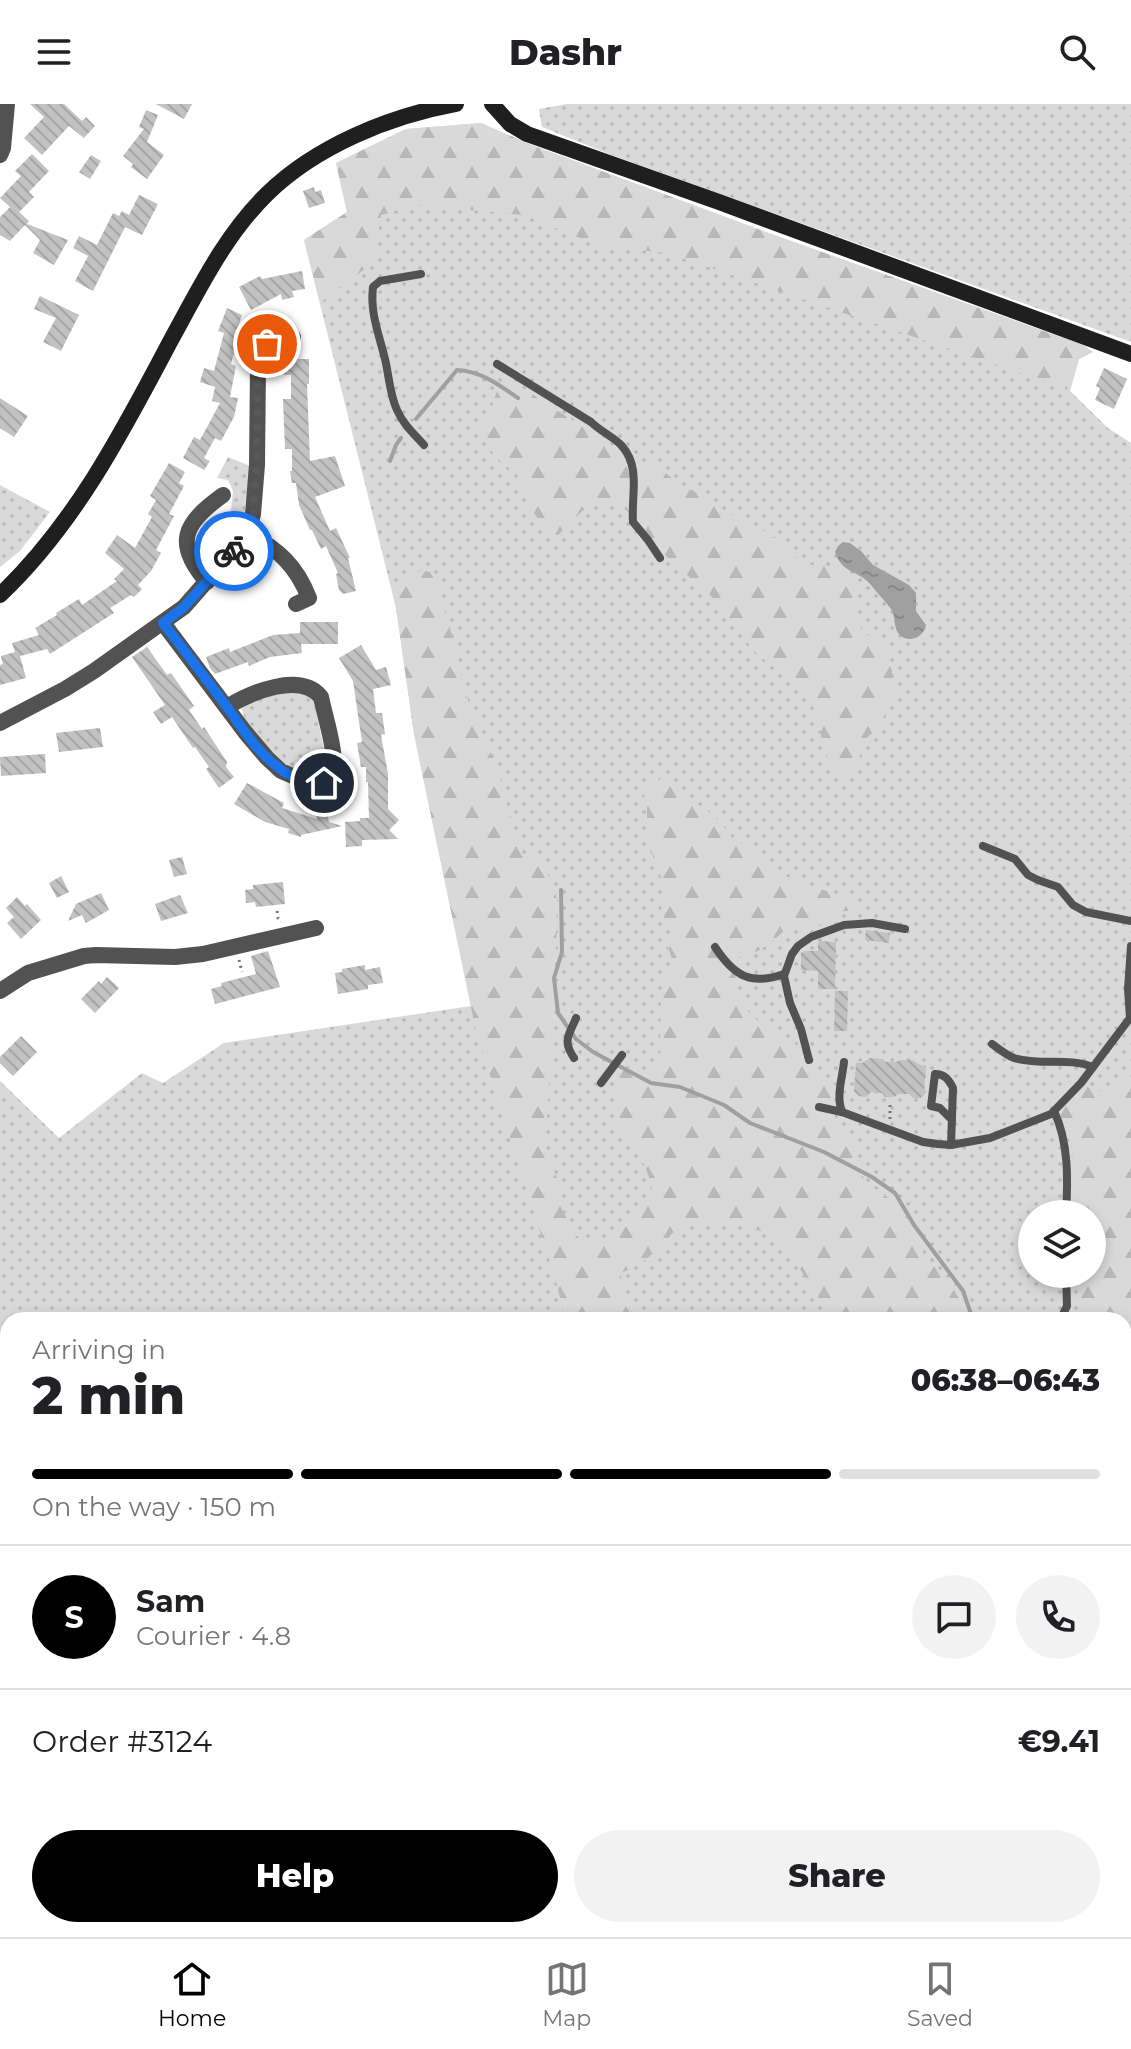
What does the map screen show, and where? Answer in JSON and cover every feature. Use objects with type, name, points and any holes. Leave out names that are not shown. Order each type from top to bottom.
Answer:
[{"type":"main road","points":[[0,595],[53,538],[85,493],[203,281],[253,208],[284,180],[318,156],[418,107],[456,104]]},
{"type":"main road","points":[[492,104],[510,124],[527,134],[1131,354]]},
{"type":"street","points":[[0,155],[4,109]]},
{"type":"street","points":[[0,723],[65,689],[184,607],[248,534],[257,465],[258,366],[267,344],[293,337]]},
{"type":"street","points":[[207,582],[190,560],[186,541],[195,519],[223,495]]},
{"type":"street","points":[[248,534],[265,542],[292,565],[309,598],[296,604]]},
{"type":"street","points":[[163,623],[227,707],[262,752],[281,771],[317,785],[331,779],[335,771],[332,753],[321,697],[315,689],[306,686],[278,687],[244,697],[227,707]]},
{"type":"street","points":[[0,991],[28,973],[84,956],[175,957],[203,954],[316,928]]},
{"type":"lane","points":[[421,274],[380,281],[373,287],[372,296],[376,329],[397,413],[424,445]]},
{"type":"lane","points":[[497,364],[580,415],[621,445],[634,465],[633,522],[660,558]]},
{"type":"lane","points":[[983,846],[1015,859],[1028,875],[1058,887],[1073,905],[1086,912],[1131,921]]},
{"type":"lane","points":[[809,1060],[784,974],[792,954],[811,937],[854,923],[905,929]]},
{"type":"lane","points":[[819,1107],[842,1112],[923,1142],[951,1145],[999,1136],[1051,1114],[1131,1020],[1131,946]]},
{"type":"lane","points":[[715,947],[725,962],[742,975],[757,980],[784,974]]},
{"type":"lane","points":[[574,1023],[566,1038],[574,1058]]},
{"type":"lane","points":[[992,1044],[1014,1058],[1045,1063],[1081,1062],[1093,1067]]},
{"type":"lane","points":[[601,1083],[621,1057]]},
{"type":"lane","points":[[842,1112],[839,1090],[844,1062]]},
{"type":"lane","points":[[951,1145],[952,1120],[953,1088],[944,1076],[935,1074],[931,1106],[940,1108],[952,1120]]},
{"type":"lane","points":[[1054,1111],[1062,1127],[1067,1200]]},
{"type":"lane","points":[[1064,1312],[1066,1288]]},
{"type":"path","points":[[890,1103],[890,1129]]},
{"type":"green space","points":[[567,104],[1131,104],[1131,342],[542,127],[539,109]]},
{"type":"green space","points":[[481,123],[529,144],[777,236],[1083,345],[1093,352],[1079,359],[1070,391],[1108,428],[1131,443],[1131,1312],[0,1312],[0,1081],[59,1138],[142,1073],[163,1083],[224,1043],[471,1006],[414,734],[396,608],[304,240],[347,212],[336,163],[406,129]]},
{"type":"green space","points":[[481,123],[529,144],[777,236],[1083,345],[1093,352],[1079,359],[1070,390],[667,253],[600,246],[523,215],[417,205],[381,215],[374,262],[320,303],[304,240],[347,212],[336,163],[406,129]]},
{"type":"green space","points":[[500,382],[515,383],[606,442],[659,468],[682,486],[717,503],[727,513],[744,519],[748,529],[765,531],[775,537],[797,558],[814,566],[837,566],[854,580],[854,603],[861,628],[868,635],[884,640],[889,650],[895,695],[879,727],[863,741],[857,769],[847,779],[833,772],[822,743],[818,713],[787,679],[753,650],[710,595],[668,558],[630,513],[616,503],[598,503],[582,511],[558,535],[547,533],[527,505],[517,475],[487,445],[480,425],[490,412]]},
{"type":"green space","points":[[228,457],[250,466],[244,517],[235,541],[213,563],[202,557],[196,539],[204,523],[216,514],[225,517],[231,510],[233,491],[228,480],[217,478]]},
{"type":"green space","points":[[0,485],[50,512],[20,551],[0,567]]},
{"type":"green space","points":[[421,570],[430,572],[437,584],[458,656],[465,693],[498,770],[520,853],[540,861],[553,883],[557,900],[556,953],[550,1025],[547,1156],[557,1179],[562,1208],[573,1233],[586,1243],[617,1233],[639,1214],[653,1196],[641,1159],[617,1127],[619,1110],[615,1086],[620,1072],[631,1067],[645,1073],[661,1057],[660,1009],[665,981],[673,961],[667,945],[671,936],[661,908],[664,885],[650,849],[643,791],[665,776],[721,823],[735,841],[747,844],[760,859],[794,881],[856,900],[858,910],[835,912],[828,924],[792,924],[764,947],[737,958],[737,989],[749,1012],[769,1029],[796,1044],[801,1058],[829,1083],[836,1124],[856,1150],[863,1177],[909,1217],[918,1231],[924,1256],[949,1282],[971,1312],[827,1312],[806,1277],[774,1239],[746,1226],[699,1222],[679,1228],[645,1260],[621,1273],[629,1312],[564,1312],[476,1031],[414,734],[392,591]]},
{"type":"green space","points":[[288,692],[310,694],[314,700],[327,765],[326,770],[316,776],[306,759],[295,763],[294,769],[278,758],[254,734],[244,716],[242,708],[262,698]]},
{"type":"green space","points":[[1131,1077],[1131,1312],[1080,1312],[1081,1288],[1106,1288],[1106,1200],[1073,1200],[1071,1145],[1063,1120],[1051,1103],[1060,1089],[1072,1083],[1109,1093]]},
{"type":"water","points":[[843,542],[850,543],[873,565],[909,585],[916,593],[916,611],[926,625],[922,634],[910,639],[898,633],[889,606],[866,580],[838,559],[835,552]]},
{"type":"building","points":[[30,104],[64,104],[82,121],[86,117],[95,126],[84,138],[69,126],[42,155],[24,138],[44,117]]},
{"type":"building","points":[[156,104],[192,104],[184,119]]},
{"type":"building","points":[[146,110],[158,115],[147,142],[164,155],[147,179],[131,167],[133,164],[123,156],[144,129],[139,127]]},
{"type":"building","points":[[32,154],[49,171],[29,192],[34,197],[19,212],[29,221],[27,224],[68,240],[54,265],[33,253],[40,240],[25,225],[10,241],[0,235],[0,217],[10,207],[0,198],[21,176],[15,171]]},
{"type":"building","points":[[91,155],[101,161],[90,179],[79,172]]},
{"type":"building","points":[[314,187],[315,192],[321,190],[325,203],[309,208],[303,191]]},
{"type":"building","points":[[139,195],[158,204],[142,235],[125,227],[93,291],[75,281],[88,256],[73,248],[79,236],[97,245],[113,213],[119,216],[122,211],[129,215]]},
{"type":"building","points":[[302,271],[305,289],[292,291],[294,297],[282,300],[281,294],[251,310],[239,287],[260,276],[262,279]]},
{"type":"building","points":[[40,296],[79,315],[61,351],[43,342],[56,318],[34,309]]},
{"type":"building","points":[[227,308],[242,315],[231,364],[236,366],[230,397],[238,398],[234,417],[221,441],[215,438],[204,458],[210,461],[204,470],[183,458],[194,437],[200,440],[220,403],[212,401],[215,387],[200,382],[204,368],[214,371],[224,333],[218,331]]},
{"type":"building","points":[[294,359],[309,359],[310,461],[335,456],[345,486],[315,497],[330,531],[336,528],[350,558],[356,591],[343,594],[339,590],[338,573],[326,546],[321,549],[310,530],[299,505],[296,483],[292,483],[292,449],[285,449],[283,399],[291,399],[291,375],[284,375],[284,364],[294,364]]},
{"type":"building","points":[[1104,368],[1127,379],[1114,409],[1095,400],[1100,388],[1096,386]]},
{"type":"building","points":[[0,398],[28,416],[14,437],[0,428]]},
{"type":"building","points":[[169,463],[185,472],[179,483],[184,486],[169,514],[174,516],[156,550],[161,553],[138,585],[142,589],[134,597],[131,595],[110,608],[114,613],[50,654],[47,649],[20,656],[26,678],[0,685],[1,656],[15,652],[12,643],[39,635],[35,628],[56,613],[79,599],[82,605],[117,581],[114,579],[124,569],[105,553],[117,535],[135,548],[152,517],[148,514],[156,500],[150,496]]},
{"type":"building","points":[[300,622],[338,622],[338,644],[301,644],[302,653],[270,657],[249,666],[248,662],[215,674],[210,668],[206,657],[229,648],[230,652],[273,635],[300,633]]},
{"type":"building","points":[[361,645],[376,670],[386,667],[391,685],[373,689],[376,713],[382,713],[385,734],[381,735],[388,774],[388,809],[399,820],[389,830],[398,839],[362,840],[362,846],[346,847],[345,822],[369,818],[368,782],[366,767],[361,767],[357,743],[362,742],[353,681],[339,658]]},
{"type":"building","points":[[147,647],[167,675],[171,673],[194,706],[189,710],[227,762],[226,767],[234,777],[219,788],[206,769],[209,767],[172,717],[161,724],[153,712],[165,705],[132,657]]},
{"type":"building","points":[[100,728],[103,747],[59,752],[56,733]]},
{"type":"building","points":[[45,754],[46,773],[1,776],[0,757]]},
{"type":"building","points":[[247,783],[284,803],[282,808],[317,819],[315,809],[326,807],[329,822],[342,826],[301,837],[288,833],[289,829],[265,822],[234,804]]},
{"type":"building","points":[[182,857],[187,874],[174,877],[169,860]]},
{"type":"building","points":[[61,876],[69,892],[57,898],[49,883]]},
{"type":"building","points":[[283,882],[285,904],[256,907],[255,902],[246,903],[245,890],[253,889],[253,885]]},
{"type":"building","points":[[101,893],[109,910],[86,923],[82,915],[68,921],[76,904]]},
{"type":"building","points":[[180,895],[188,913],[161,921],[155,904]]},
{"type":"building","points":[[17,897],[41,920],[21,939],[7,923],[14,917],[6,908]]},
{"type":"building","points":[[866,930],[890,933],[889,943],[865,940]]},
{"type":"building","points":[[820,941],[836,942],[835,989],[818,989],[818,971],[801,970],[801,953],[818,951]]},
{"type":"building","points":[[268,951],[280,987],[215,1004],[211,989],[222,986],[221,983],[256,974],[251,956]]},
{"type":"building","points":[[365,965],[365,970],[380,967],[383,983],[338,994],[335,973]]},
{"type":"building","points":[[107,977],[119,988],[95,1013],[81,999]]},
{"type":"building","points":[[835,991],[848,991],[847,1031],[834,1031]]},
{"type":"building","points":[[21,1036],[37,1052],[13,1076],[0,1063],[0,1057]]},
{"type":"building","points":[[870,1058],[885,1062],[912,1060],[926,1066],[924,1095],[920,1098],[909,1094],[885,1097],[882,1093],[871,1092],[866,1097],[859,1096],[854,1091],[856,1063]]},
{"type":"waterway","points":[[416,419],[457,370],[482,376],[518,398]]},
{"type":"waterway","points":[[390,461],[401,438]]},
{"type":"waterway","points":[[561,890],[562,952],[554,978],[558,1013],[576,1039],[593,1052],[651,1083],[680,1087],[724,1105],[750,1123],[824,1152],[872,1177],[895,1193],[914,1225],[963,1291],[970,1312]]},
{"type":"way so far","points":[[234,551],[248,534],[253,514],[258,366],[267,344]]},
{"type":"route","points":[[234,551],[184,607],[163,623],[267,758],[281,771],[309,783],[324,783]]}]
